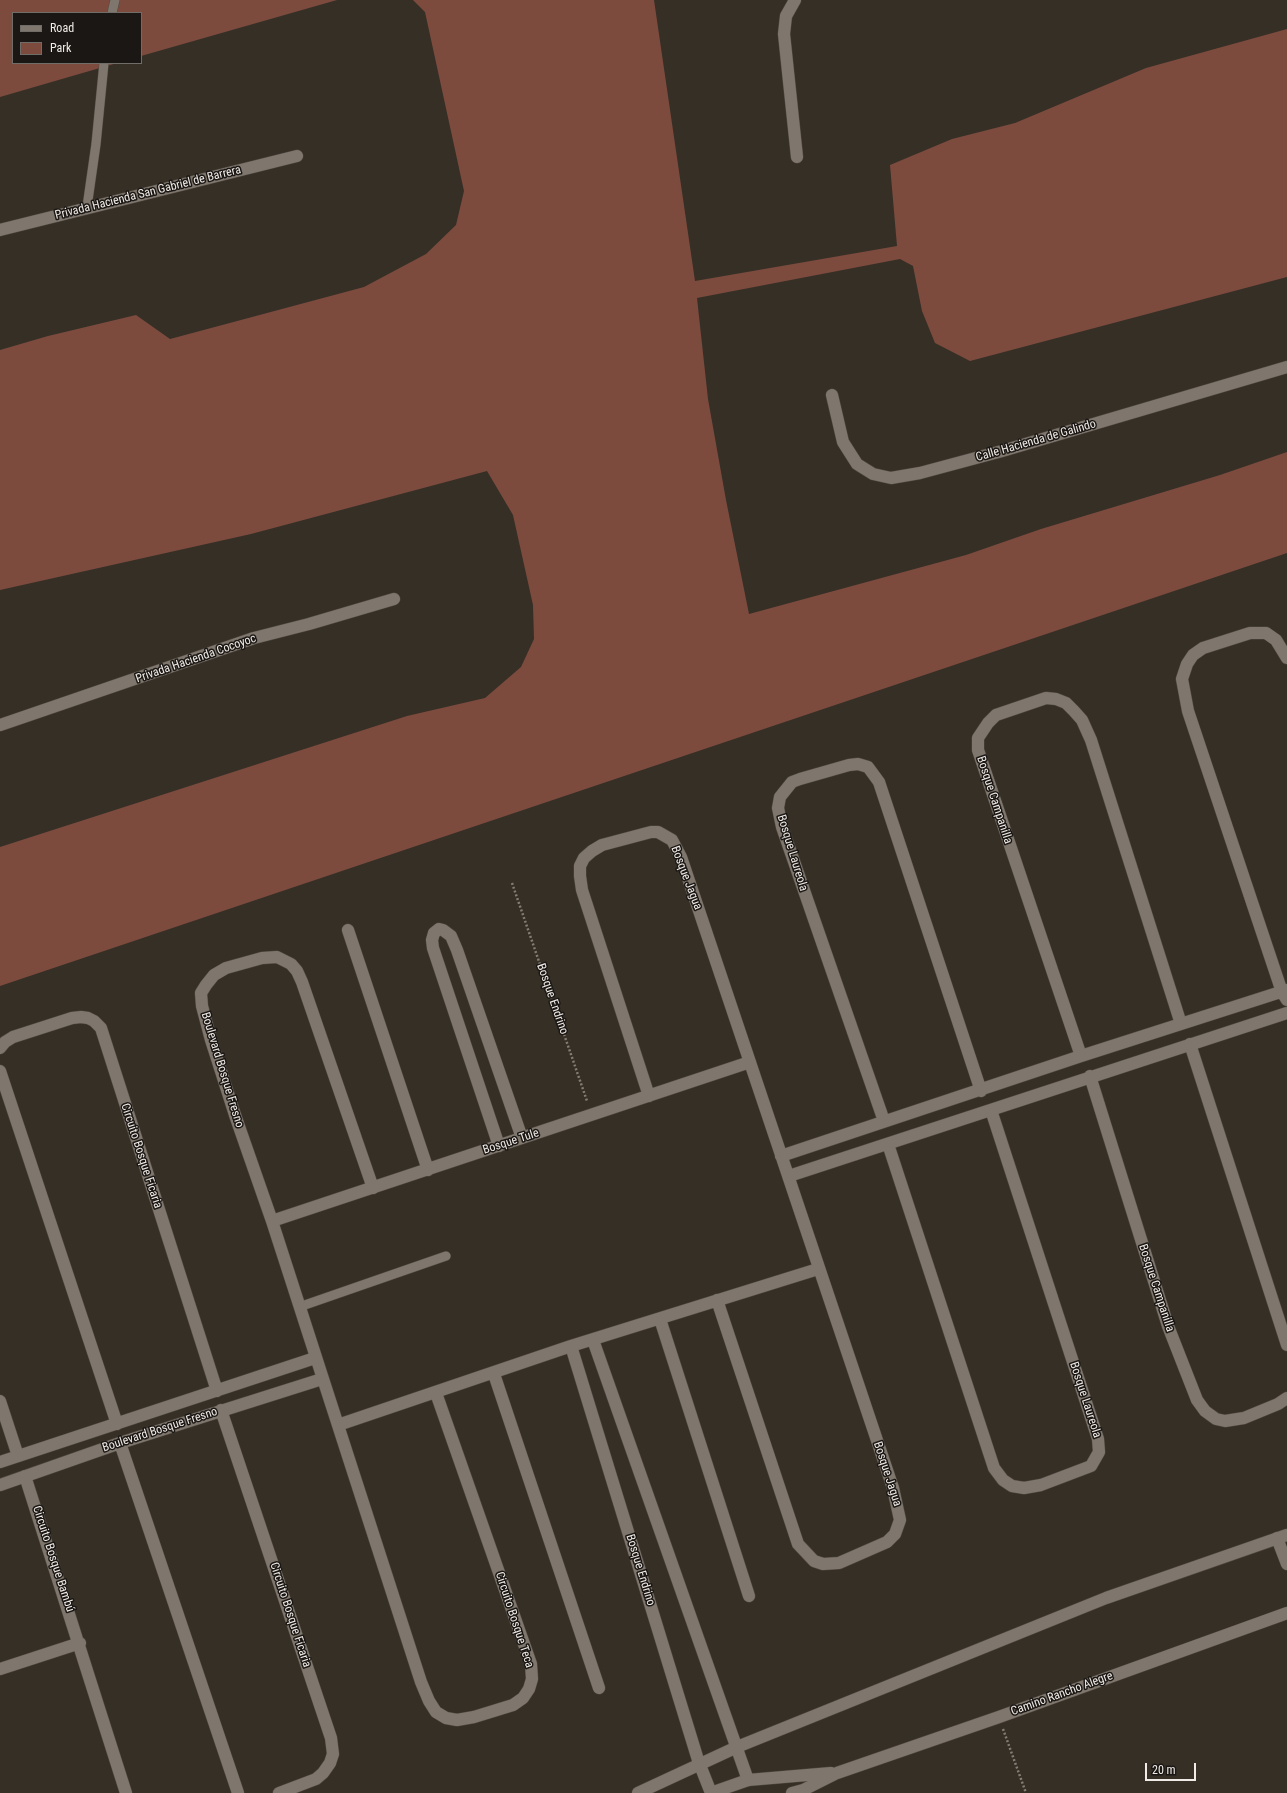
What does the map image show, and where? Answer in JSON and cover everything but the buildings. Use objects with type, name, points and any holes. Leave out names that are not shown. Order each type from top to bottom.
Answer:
[{"type":"street","points":[[795,0],[786,16],[784,34],[797,157]]},
{"type":"street","name":"Privada Hacienda San Gabriel de Barrera","points":[[0,230],[87,207],[297,156]]},
{"type":"street","name":"Calle Hacienda de Galindo","points":[[832,395],[843,442],[857,464],[873,474],[891,478],[920,473],[1002,452],[1287,367]]},
{"type":"street","name":"Privada Hacienda Cocoyoc","points":[[0,725],[254,638],[394,599]]},
{"type":"street","points":[[781,1156],[884,1121],[981,1091],[1081,1056],[1181,1024],[1285,994],[1188,711],[1182,679],[1186,664],[1193,655],[1203,648],[1250,633],[1266,633],[1276,640],[1287,658]]},
{"type":"street","name":"Bosque Campanilla","points":[[1081,1056],[978,750],[978,738],[984,728],[996,715],[1046,698],[1056,699],[1066,703],[1082,720],[1090,740],[1181,1024]]},
{"type":"street","name":"Bosque Laureola","points":[[884,1121],[782,826],[778,808],[780,797],[792,782],[800,779],[849,765],[858,764],[868,767],[877,778],[981,1091]]},
{"type":"street","name":"Bosque Jagua","points":[[649,1096],[582,890],[580,866],[584,858],[602,845],[651,832],[658,832],[672,840],[681,857],[789,1176],[818,1269],[893,1488],[900,1520],[895,1534],[887,1542],[839,1563],[823,1564],[814,1561],[798,1544],[717,1300]]},
{"type":"street","points":[[499,1146],[433,948],[432,940],[434,933],[439,929],[443,930],[450,936],[457,950],[522,1138]]},
{"type":"street","points":[[348,930],[428,1170]]},
{"type":"street","name":"Boulevard Bosque Fresno","points":[[272,1221],[235,1116],[202,1006],[201,994],[206,984],[214,975],[226,968],[262,958],[277,957],[291,964],[297,971],[373,1188]]},
{"type":"street","points":[[789,1176],[1090,1076],[1287,1013]]},
{"type":"street","name":"Circuito Bosque Ficaria","points":[[0,1048],[5,1042],[13,1037],[76,1018],[88,1018],[94,1021],[101,1028],[217,1391]]},
{"type":"street","points":[[1190,1044],[1287,1344]]},
{"type":"street","name":"Bosque Tule","points":[[272,1221],[750,1062]]},
{"type":"street","points":[[0,1071],[117,1424]]},
{"type":"street","name":"Bosque Campanilla","points":[[1090,1076],[1168,1326],[1197,1400],[1205,1411],[1216,1419],[1225,1421],[1244,1418],[1278,1404],[1287,1398]]},
{"type":"street","name":"Bosque Laureola","points":[[888,1144],[994,1468],[1003,1480],[1012,1486],[1024,1488],[1041,1485],[1090,1466],[1099,1452],[1098,1439],[991,1110]]},
{"type":"street","points":[[272,1221],[315,1358],[338,1425],[494,1374],[571,1346],[818,1269]]},
{"type":"street","points":[[660,1318],[749,1596]]},
{"type":"street","points":[[593,1340],[748,1780]]},
{"type":"street","name":"Bosque Endrino","points":[[571,1346],[699,1763],[711,1793]]},
{"type":"street","name":"Boulevard Bosque Fresno","points":[[0,1462],[315,1358]]},
{"type":"street","points":[[494,1374],[599,1688]]},
{"type":"street","name":"Boulevard Bosque Fresno","points":[[0,1485],[120,1443],[322,1379]]},
{"type":"street","name":"Circuito Bosque Teca","points":[[338,1425],[418,1674],[429,1701],[436,1712],[446,1718],[457,1720],[474,1717],[513,1704],[523,1698],[529,1689],[532,1679],[531,1664],[436,1393]]},
{"type":"street","points":[[0,1401],[18,1456]]},
{"type":"street","name":"Circuito Bosque Ficaria","points":[[221,1410],[331,1738],[333,1754],[324,1773],[316,1779],[279,1793]]},
{"type":"street","points":[[120,1443],[238,1793]]},
{"type":"street","name":"Circuito Bosque Bambú","points":[[26,1476],[80,1643],[126,1793]]},
{"type":"street","points":[[638,1793],[699,1763],[737,1747],[1106,1598],[1282,1536],[1287,1564]]},
{"type":"street","name":"Camino Rancho Alegre","points":[[792,1793],[803,1790],[837,1773],[999,1717],[1287,1613]]},
{"type":"street","points":[[0,1669],[80,1643]]},
{"type":"street","name":"Camino Rancho Alegre","points":[[711,1793],[748,1780],[837,1773]]},
{"type":"lane","points":[[112,12],[115,0]]},
{"type":"lane","points":[[87,207],[96,144],[104,64]]},
{"type":"lane","points":[[299,1307],[446,1256]]},
{"type":"path","name":"Bosque Endrino","points":[[512,883],[592,1115]]},
{"type":"path","points":[[999,1717],[1026,1793]]},
{"type":"green space","points":[[0,0],[337,0],[142,56],[142,12],[12,12],[12,64],[114,64],[0,97]]},
{"type":"green space","points":[[413,0],[654,0],[695,281],[897,246],[890,165],[952,139],[1015,123],[1146,68],[1287,29],[1287,277],[970,361],[935,343],[922,311],[913,266],[900,259],[697,298],[708,399],[726,500],[749,614],[966,555],[1041,529],[1220,475],[1287,452],[1287,553],[0,986],[0,847],[407,716],[485,698],[521,667],[534,639],[533,605],[513,515],[487,471],[251,534],[0,590],[0,350],[48,336],[136,315],[170,339],[364,287],[426,254],[456,225],[464,191],[425,12]]}]
